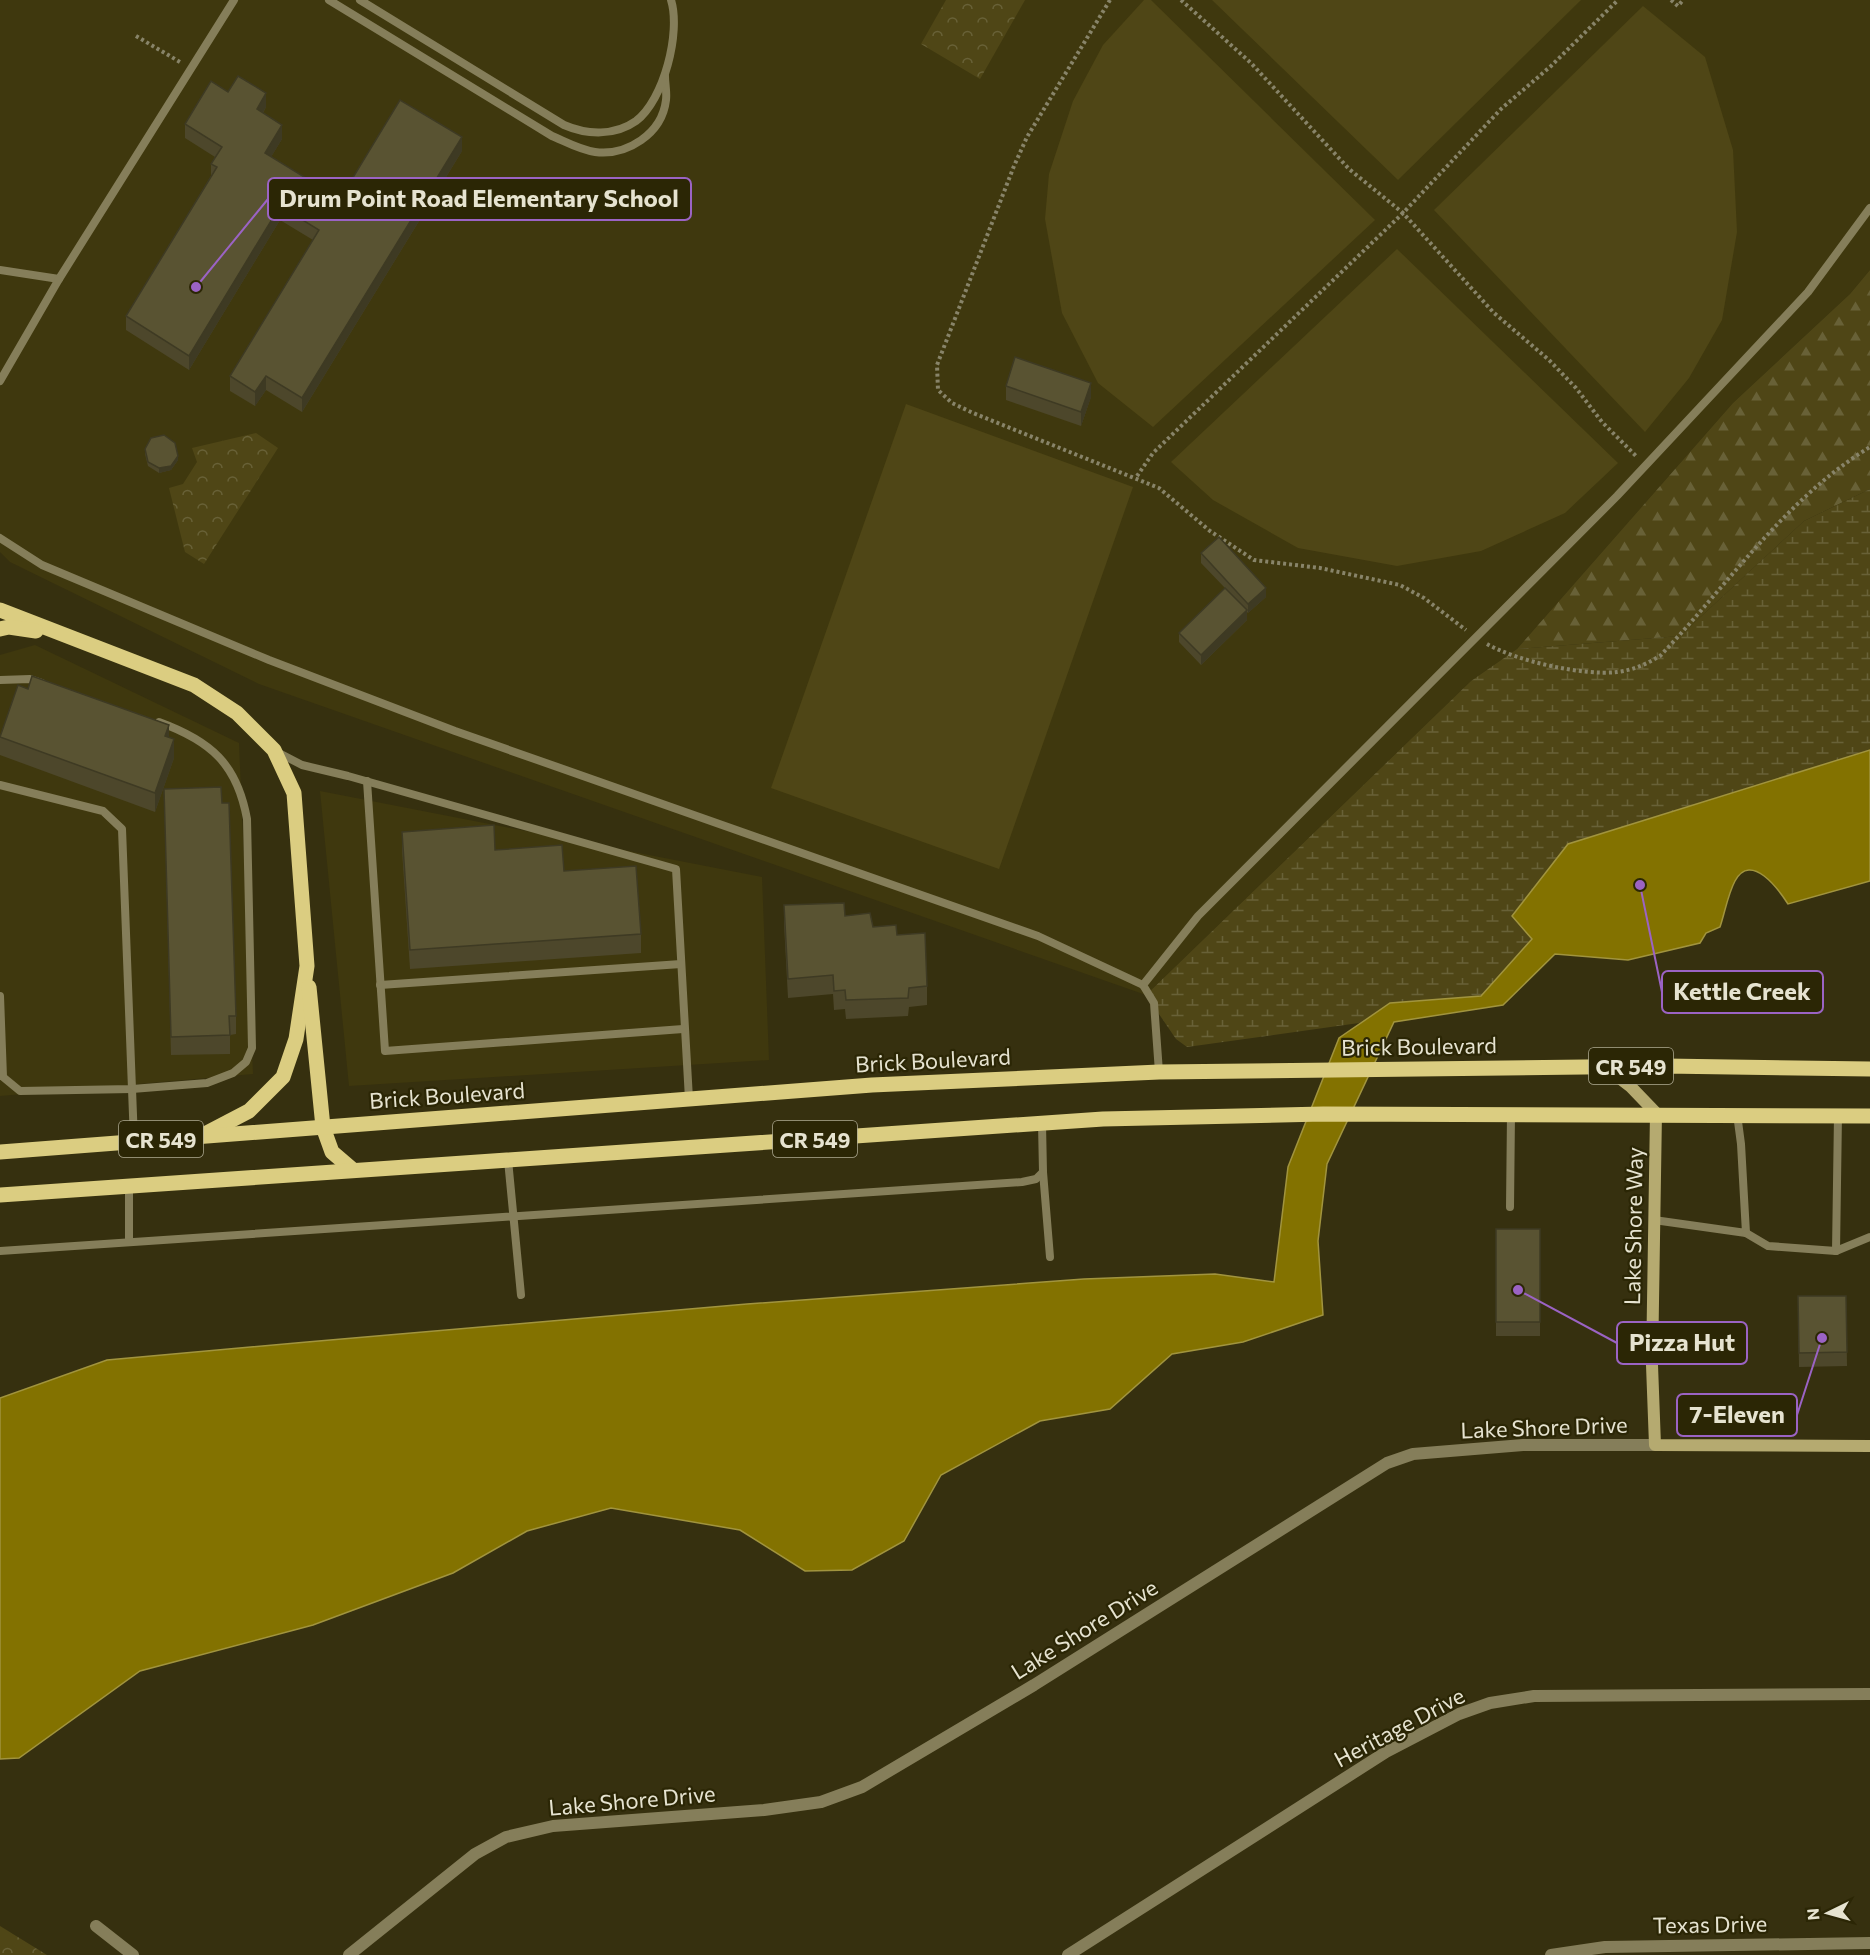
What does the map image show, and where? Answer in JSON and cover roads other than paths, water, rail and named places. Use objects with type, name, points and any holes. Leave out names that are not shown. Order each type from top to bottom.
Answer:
[{"type":"main road","points":[[0,610],[194,685],[237,713],[274,750],[294,793],[307,966],[323,1127],[332,1152],[353,1170]]},
{"type":"main road","points":[[0,629],[9,627],[56,633]]},
{"type":"main road","points":[[199,1137],[249,1111],[284,1077],[296,1039],[307,966]]},
{"type":"main road","name":"Brick Boulevard","points":[[0,1152],[873,1085],[1159,1072],[1605,1067],[1870,1069]]},
{"type":"main road","name":"CR 549","points":[[0,1195],[1042,1124],[1277,1115],[1373,1114],[1656,1113],[1870,1116]]},
{"type":"street","points":[[1605,1067],[1631,1087],[1656,1113]]},
{"type":"street","name":"Lake Shore Way","points":[[1655,1444],[1652,1365],[1656,1113]]},
{"type":"street","name":"Lake Shore Drive","points":[[349,1955],[475,1854],[506,1837],[553,1826],[764,1810],[821,1802],[862,1787],[1034,1685],[1387,1463],[1413,1454],[1512,1446],[1655,1444],[1870,1446]]},
{"type":"street","name":"Heritage Drive","points":[[1068,1955],[1386,1752],[1459,1714],[1490,1703],[1534,1696],[1870,1694]]},
{"type":"street","points":[[96,1926],[133,1955]]},
{"type":"street","name":"Texas Drive","points":[[1551,1955],[1605,1947],[1870,1944]]},
{"type":"lane","points":[[0,381],[59,279],[234,0]]},
{"type":"lane","points":[[329,0],[552,136],[579,148],[615,152],[636,146],[654,126],[666,101],[665,73]]},
{"type":"lane","points":[[360,0],[564,125],[584,133],[611,131],[638,120],[652,99],[665,73],[675,39],[675,14],[671,0]]},
{"type":"lane","points":[[493,100],[502,87]]},
{"type":"lane","points":[[1143,985],[1198,915],[1645,466],[1808,292],[1870,208]]},
{"type":"lane","points":[[0,270],[59,279]]},
{"type":"lane","points":[[0,538],[42,565],[269,660],[455,730],[1038,936],[1143,985],[1154,1003],[1159,1072]]},
{"type":"lane","points":[[0,680],[30,679],[52,686]]},
{"type":"lane","points":[[0,996],[3,1077],[11,1086],[20,1091],[132,1089],[219,1080],[246,1062],[252,1048],[247,819],[243,798],[225,763],[207,744],[180,730],[148,718]]},
{"type":"lane","points":[[274,750],[302,765],[367,781],[676,869],[683,1029],[689,1099]]},
{"type":"lane","points":[[367,781],[384,1051],[683,1029]]},
{"type":"lane","points":[[0,784],[103,811],[122,829],[134,1141]]},
{"type":"lane","points":[[380,985],[681,964]]},
{"type":"lane","points":[[1510,1207],[1512,1114]]},
{"type":"lane","points":[[1737,1114],[1746,1233]]},
{"type":"lane","points":[[1836,1251],[1838,1115]]},
{"type":"lane","points":[[1042,1124],[1043,1172],[1050,1257]]},
{"type":"lane","points":[[507,1160],[521,1295]]},
{"type":"lane","points":[[0,1251],[1022,1182],[1036,1179],[1043,1172]]},
{"type":"lane","points":[[129,1186],[129,1242]]},
{"type":"lane","points":[[1654,1220],[1746,1233],[1768,1246],[1836,1251],[1870,1237]]},
{"type":"place","name":"Drum Point Road Elementary School","points":[[196,287]]},
{"type":"place","name":"Kettle Creek","points":[[1640,885]]},
{"type":"place","name":"Pizza Hut","points":[[1518,1290]]},
{"type":"place","name":"7-Eleven","points":[[1822,1338]]}]
